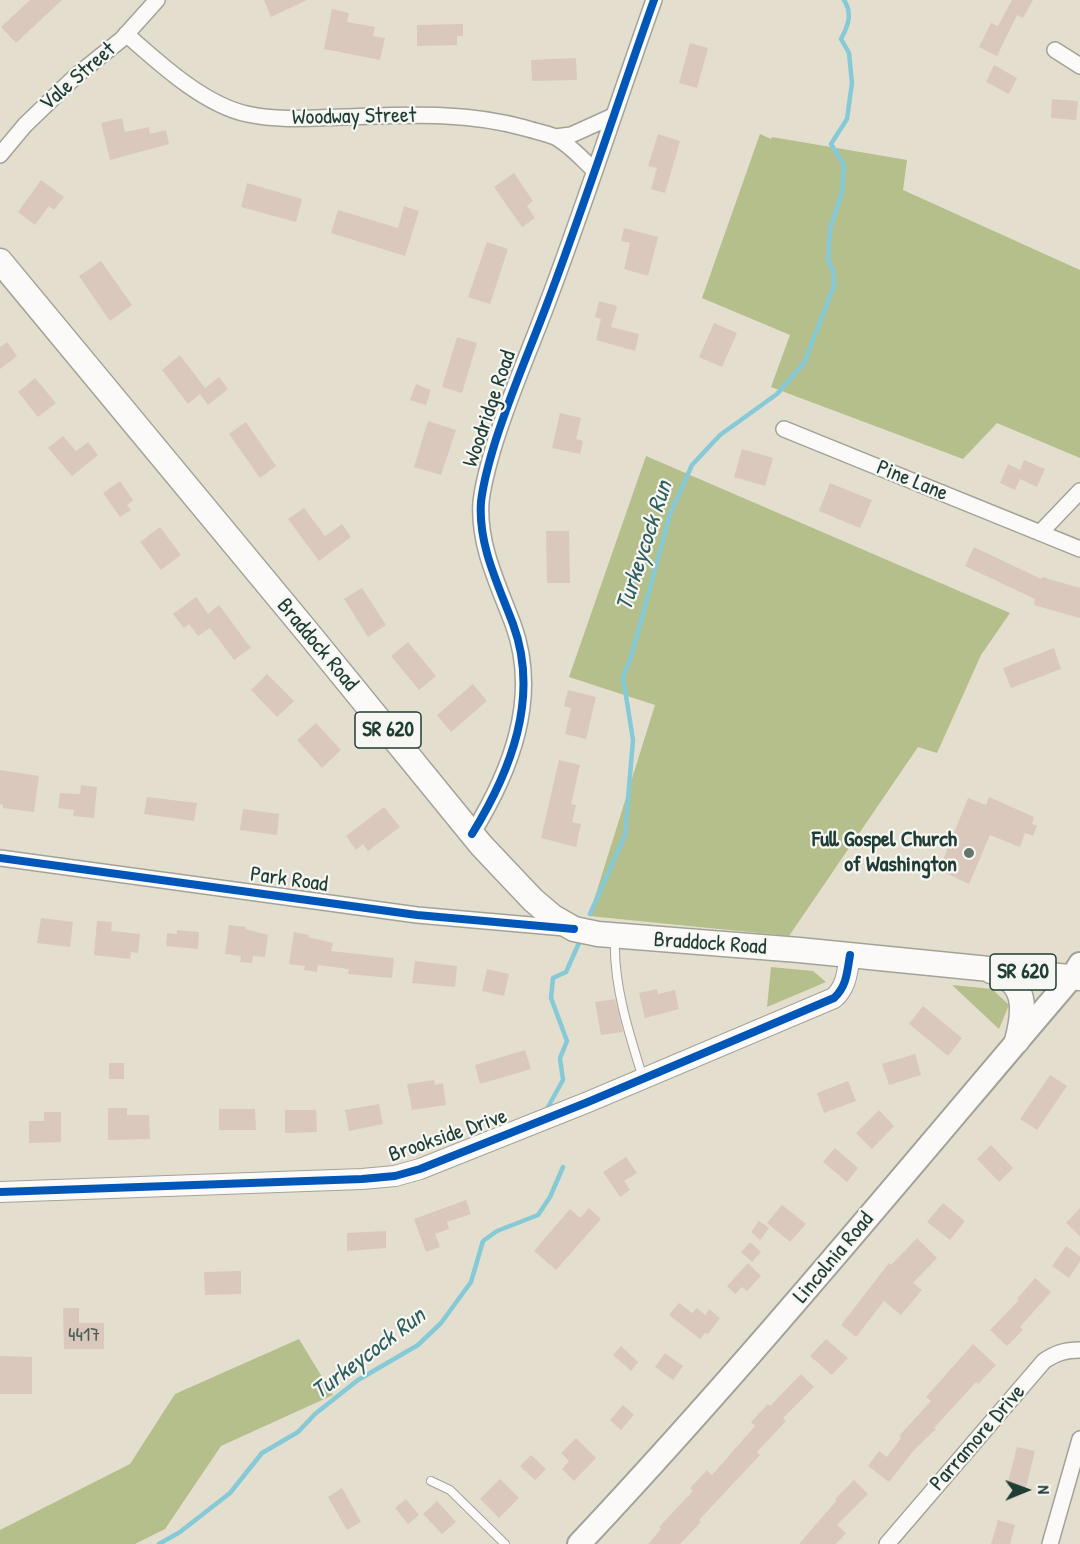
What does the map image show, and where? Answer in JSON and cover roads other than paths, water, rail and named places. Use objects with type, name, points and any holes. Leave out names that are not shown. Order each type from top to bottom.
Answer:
[{"type":"main road","name":"Braddock Road","points":[[0,261],[472,834],[533,900],[553,917],[574,929],[615,936],[1077,973]]},
{"type":"main road","points":[[975,966],[1002,974],[1016,985],[1023,1005],[1022,1025],[1017,1041]]},
{"type":"main road","name":"Lincolnia Road","points":[[579,1544],[661,1457],[776,1328],[1077,973]]},
{"type":"street","name":"Vale Street","points":[[0,154],[25,125],[126,34],[157,0]]},
{"type":"street","name":"Woodridge Road","points":[[472,834],[488,808],[504,774],[521,720],[524,697],[521,652],[484,541],[481,502],[485,477],[502,418],[548,302],[654,0]]},
{"type":"street","name":"Woodway Street","points":[[126,34],[167,70],[186,83],[225,107],[246,114],[300,119],[452,115],[486,119],[555,137],[594,170]]},
{"type":"street","points":[[1054,50],[1080,66]]},
{"type":"street","points":[[555,137],[571,135],[613,116]]},
{"type":"street","name":"Pine Lane","points":[[784,429],[1080,549]]},
{"type":"street","points":[[1040,532],[1080,491]]},
{"type":"street","name":"Park Road","points":[[0,858],[417,915],[574,929]]},
{"type":"street","name":"Brookside Drive","points":[[0,1192],[395,1176],[430,1166],[643,1080],[834,998],[846,981],[850,955]]},
{"type":"street","name":"Parramore Drive","points":[[887,1544],[1044,1361],[1061,1352],[1080,1350]]},
{"type":"street","points":[[1050,1544],[1080,1439]]},
{"type":"lane","points":[[615,936],[618,982],[643,1080]]},
{"type":"lane","points":[[431,1481],[450,1490],[505,1544]]},
{"type":"waterway","name":"Turkeycock Run","points":[[590,914],[625,835],[633,740],[623,677],[632,654],[670,514],[692,465],[720,435],[777,394],[804,363],[834,286],[833,270],[828,260],[830,229],[842,192],[844,165],[831,144],[847,119],[852,83],[849,53],[841,39],[848,20],[848,10],[844,0]]},
{"type":"waterway","name":"Turkeycock Run","points":[[548,1107],[563,1080],[560,1058],[567,1041],[551,998],[553,978],[566,972],[579,943]]},
{"type":"waterway","name":"Turkeycock Run","points":[[159,1544],[180,1532],[230,1493],[262,1453],[298,1432],[315,1414],[358,1380],[418,1345],[441,1323],[471,1282],[483,1241],[497,1231],[538,1215],[550,1197],[563,1167]]},
{"type":"place","name":"Full Gospel Church of Washington","points":[[969,853]]}]
